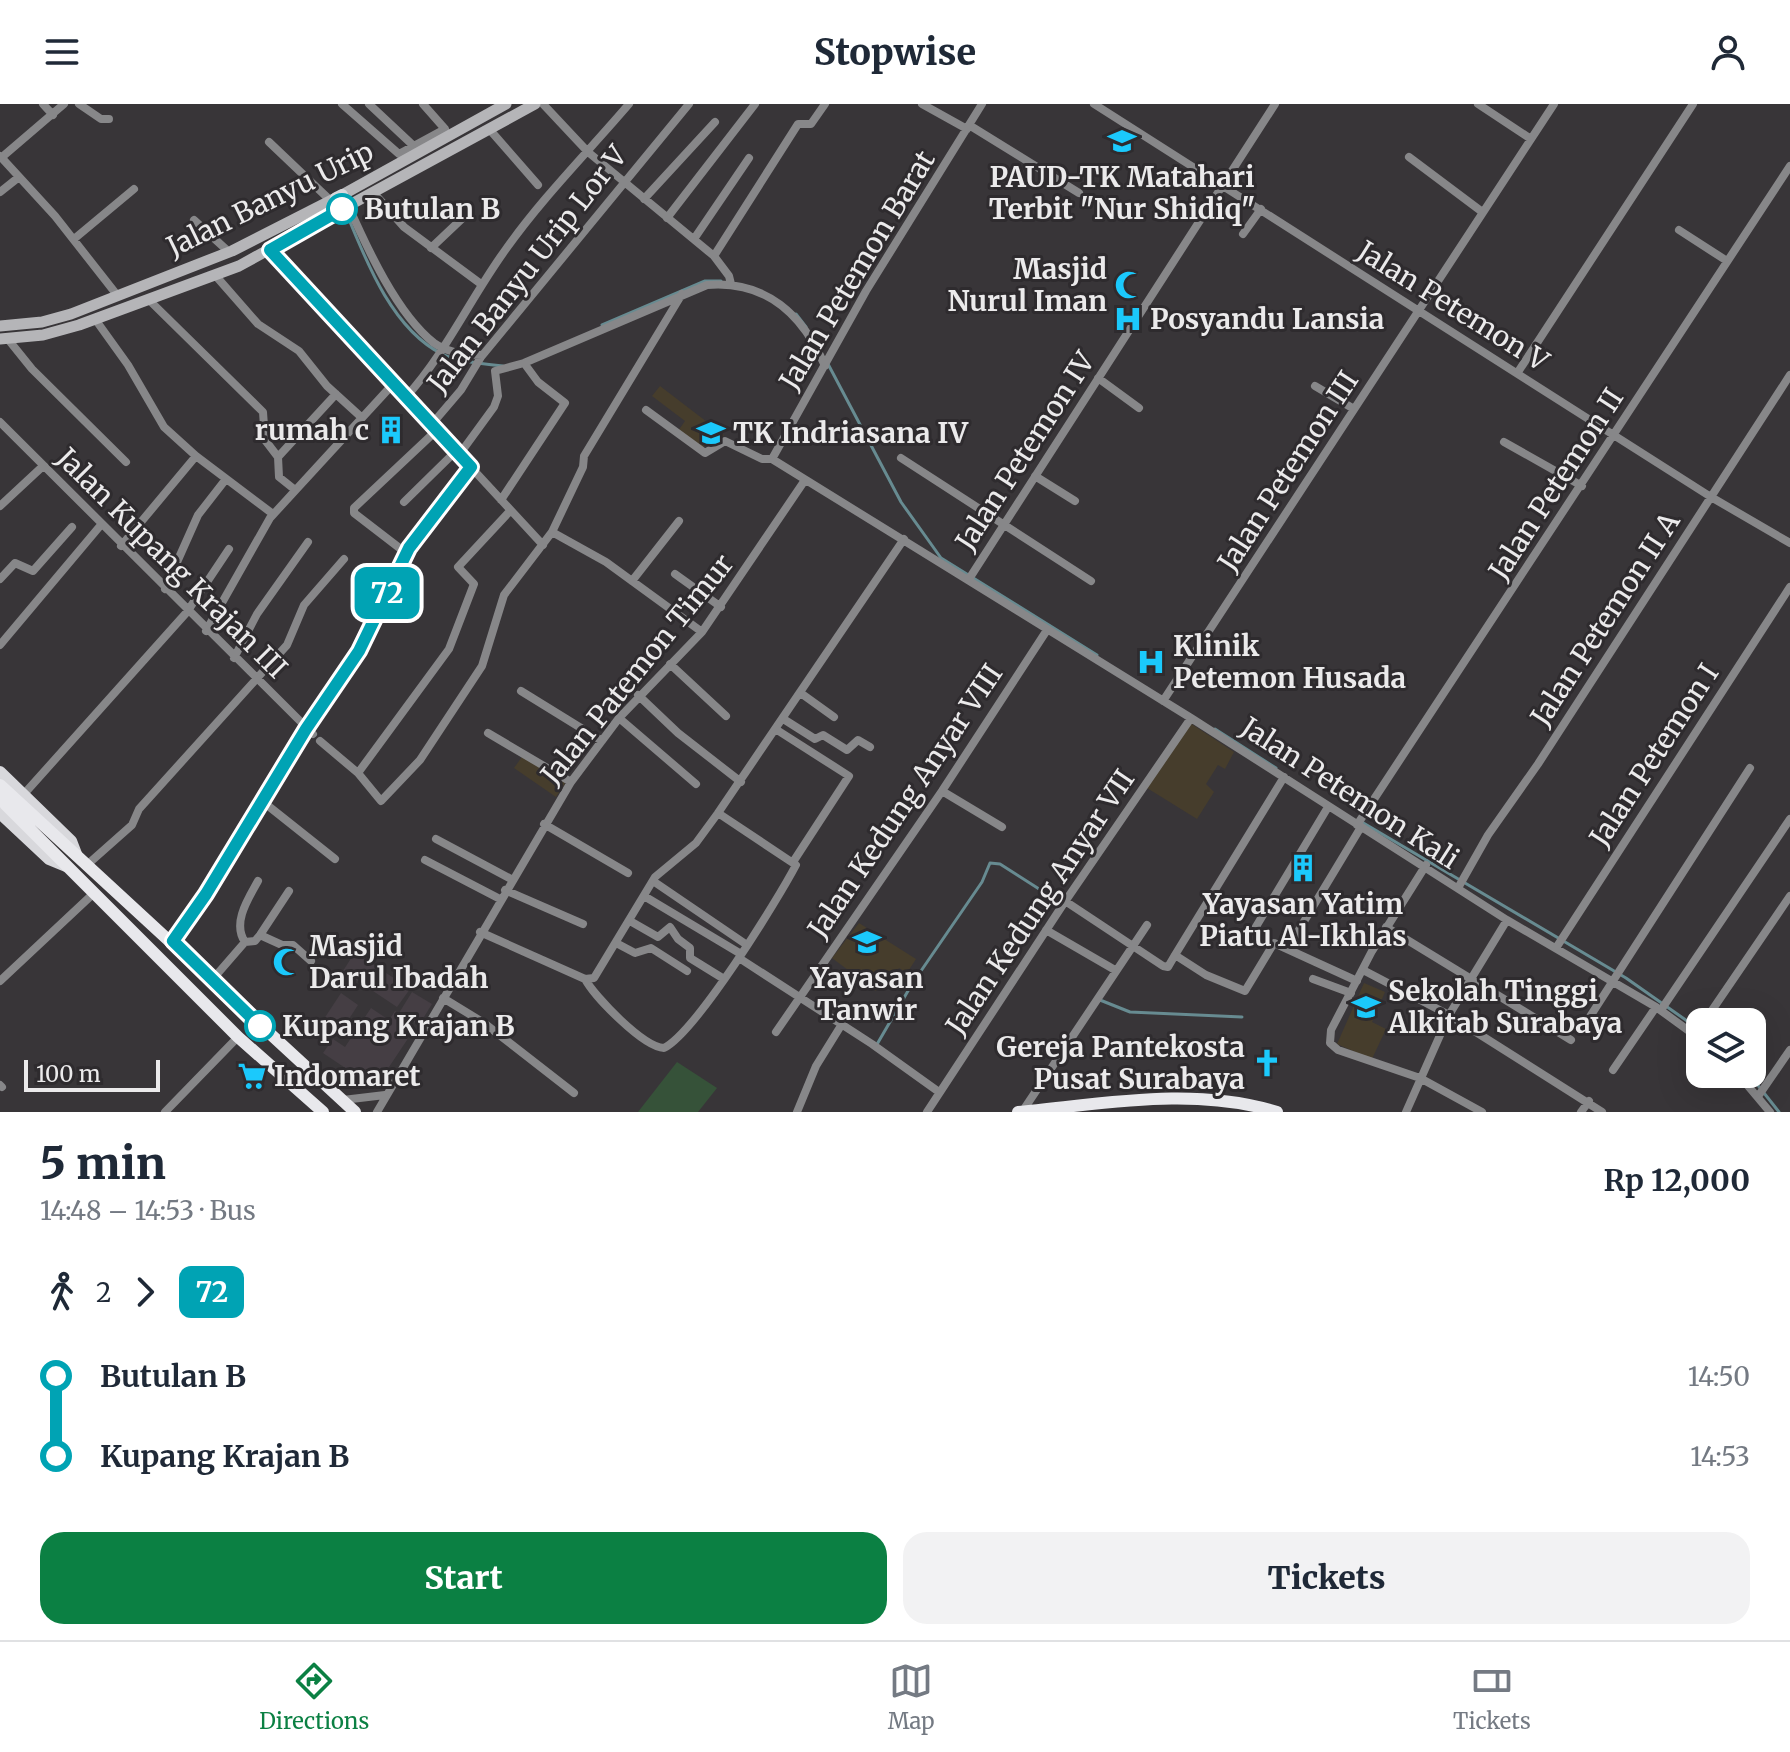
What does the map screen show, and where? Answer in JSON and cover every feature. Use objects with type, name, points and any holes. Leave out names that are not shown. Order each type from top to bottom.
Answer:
[{"type":"highway","points":[[2,794],[88,864],[355,1112]]},
{"type":"highway","points":[[2,794],[66,866],[238,1037],[323,1112]]},
{"type":"highway","points":[[1020,1112],[1163,1098],[1211,1099],[1277,1112]]},
{"type":"main road","name":"Jalan Banyu Urip","points":[[4,339],[43,335],[95,319],[215,275],[270,250],[417,148],[506,104]]},
{"type":"main road","name":"Jalan Banyu Urip","points":[[0,326],[42,322],[229,252],[341,202],[373,192],[535,104]]},
{"type":"main road","points":[[0,772],[71,841],[76,854]]},
{"type":"main road","points":[[0,813],[49,859],[66,866]]},
{"type":"street","points":[[43,104],[53,115]]},
{"type":"street","points":[[64,104],[1,157],[74,239],[117,295]]},
{"type":"street","points":[[79,104],[101,119],[109,119]]},
{"type":"street","points":[[342,104],[397,154],[417,148],[446,128],[423,104]]},
{"type":"street","points":[[369,104],[417,148]]},
{"type":"street","points":[[543,104],[588,152],[714,256],[730,281]]},
{"type":"street","points":[[406,397],[441,351],[481,284],[524,224],[629,104]]},
{"type":"street","name":"Jalan Banyu Urip Lor V","points":[[406,553],[354,513],[354,508],[434,427],[480,359],[622,181],[689,104]]},
{"type":"street","points":[[667,218],[755,104]]},
{"type":"street","points":[[714,256],[798,124],[811,124],[825,104]]},
{"type":"street","points":[[922,104],[968,127],[1079,193]]},
{"type":"street","name":"Jalan Petemon Barat","points":[[772,459],[866,291],[982,104]]},
{"type":"street","name":"Jalan Petemon V","points":[[1094,104],[1711,497],[1790,543]]},
{"type":"street","name":"Jalan Petemon IV","points":[[970,577],[1275,104]]},
{"type":"street","points":[[1478,104],[1531,139]]},
{"type":"street","name":"Jalan Petemon III","points":[[1165,698],[1481,211],[1554,104]]},
{"type":"street","points":[[1518,372],[1693,104]]},
{"type":"street","points":[[644,199],[715,122]]},
{"type":"street","points":[[490,130],[538,185]]},
{"type":"street","points":[[269,142],[341,202],[399,300],[441,351],[480,359]]},
{"type":"street","points":[[1409,157],[1481,211]]},
{"type":"street","points":[[694,239],[749,158]]},
{"type":"street","name":"Jalan Petemon II","points":[[1288,948],[1360,823],[1790,166]]},
{"type":"street","points":[[0,192],[19,177]]},
{"type":"street","points":[[74,239],[134,189]]},
{"type":"street","points":[[373,192],[404,227],[481,284]]},
{"type":"street","points":[[1243,234],[1261,209]]},
{"type":"street","points":[[431,248],[468,213]]},
{"type":"street","points":[[194,220],[229,252]]},
{"type":"street","points":[[1679,230],[1727,261]]},
{"type":"street","points":[[270,250],[543,545],[583,467],[584,456],[682,294]]},
{"type":"street","points":[[215,275],[258,324],[299,351],[336,394],[360,416]]},
{"type":"street","points":[[404,502],[457,453],[494,407],[498,396],[495,371],[524,363],[707,285],[730,281],[774,298],[799,319],[825,365]]},
{"type":"street","points":[[148,299],[263,412],[265,440],[278,457],[279,477],[294,489]]},
{"type":"street","points":[[95,319],[128,365],[132,377],[164,427],[196,456],[273,514]]},
{"type":"street","points":[[4,339],[126,462]]},
{"type":"street","points":[[501,500],[565,403],[538,382],[524,363]]},
{"type":"street","name":"Jalan Petemon II A","points":[[1460,884],[1488,835],[1790,375]]},
{"type":"street","points":[[1098,378],[1139,408]]},
{"type":"street","points":[[206,631],[273,514],[360,416],[394,383]]},
{"type":"street","points":[[1315,386],[1354,409]]},
{"type":"street","points":[[278,457],[336,394]]},
{"type":"street","name":"Jalan Petemon Kali","points":[[646,410],[705,453],[725,441],[762,459],[772,459],[970,577],[1047,630],[1165,698],[1328,807],[1460,884],[1507,920],[1560,943],[1616,976],[1686,1025]]},
{"type":"street","name":"Jalan Kupang Krajan III","points":[[0,422],[206,631],[313,735],[358,773],[381,801],[420,760],[482,666],[504,595],[543,545]]},
{"type":"street","points":[[1504,442],[1582,486]]},
{"type":"street","points":[[121,546],[196,456]]},
{"type":"street","points":[[901,458],[1091,581]]},
{"type":"street","points":[[0,506],[42,467]]},
{"type":"street","points":[[173,941],[262,801],[313,735],[359,651],[406,553],[471,467]]},
{"type":"street","points":[[1035,476],[1075,501]]},
{"type":"street","points":[[165,589],[198,515],[226,479]]},
{"type":"street","name":"Jalan Patemon Timur","points":[[377,1112],[511,879],[571,782],[638,695],[702,632],[805,480]]},
{"type":"street","points":[[358,773],[449,649],[474,584],[458,567],[510,511]]},
{"type":"street","points":[[632,581],[679,521]]},
{"type":"street","points":[[0,645],[100,526]]},
{"type":"street","points":[[0,579],[15,563],[33,571],[72,527]]},
{"type":"street","points":[[552,532],[587,551],[702,632]]},
{"type":"street","points":[[585,979],[599,973],[653,881],[696,843],[741,782],[904,539]]},
{"type":"street","points":[[234,658],[257,614],[308,542]]},
{"type":"street","points":[[24,794],[187,612],[229,549]]},
{"type":"street","points":[[88,864],[132,825],[136,812],[287,645],[304,605],[344,559]]},
{"type":"street","points":[[675,574],[721,607]]},
{"type":"street","name":"Jalan Petemon I","points":[[1560,943],[1790,587]]},
{"type":"street","name":"Jalan Kedung Anyar VIII","points":[[776,1032],[942,791],[1047,630]]},
{"type":"street","points":[[670,664],[726,716]]},
{"type":"street","points":[[521,691],[602,741]]},
{"type":"street","points":[[802,694],[834,717]]},
{"type":"street","points":[[638,695],[741,782]]},
{"type":"street","points":[[619,718],[696,784]]},
{"type":"street","name":"Jalan Kedung Anyar VII","points":[[927,1112],[1064,903],[1191,718]]},
{"type":"street","points":[[785,720],[815,739],[823,735],[847,750],[858,740],[870,747]]},
{"type":"street","points":[[777,730],[849,776],[793,862]]},
{"type":"street","points":[[488,733],[571,782]]},
{"type":"street","points":[[1582,1029],[1750,768]]},
{"type":"street","points":[[1064,903],[1166,967],[1284,777]]},
{"type":"street","points":[[942,791],[1002,827]]},
{"type":"street","points":[[262,801],[335,859]]},
{"type":"street","points":[[1254,930],[1328,807]]},
{"type":"street","points":[[480,932],[585,979],[621,1019],[657,1047],[670,1045],[724,979],[795,867],[793,862],[718,813]]},
{"type":"street","points":[[1613,1070],[1661,1007],[1790,819]]},
{"type":"street","points":[[544,824],[628,873]]},
{"type":"street","points":[[436,839],[511,879]]},
{"type":"street","points":[[425,860],[583,924]]},
{"type":"street","points":[[1426,865],[1386,927],[1331,1030],[1330,1043],[1338,1050],[1420,1078],[1482,1112]]},
{"type":"street","points":[[245,942],[240,920],[258,881]]},
{"type":"street","points":[[653,881],[689,904],[698,915],[747,945]]},
{"type":"street","points":[[212,980],[245,942],[255,941],[289,891]]},
{"type":"street","points":[[2,976],[94,893]]},
{"type":"street","points":[[644,896],[740,956],[939,1092]]},
{"type":"street","points":[[1714,1008],[1790,896]]},
{"type":"street","points":[[1406,1112],[1449,1015],[1507,920]]},
{"type":"street","points":[[630,921],[657,937],[670,927],[678,939],[690,948],[690,958],[724,979]]},
{"type":"street","points":[[1020,1112],[1147,925]]},
{"type":"street","points":[[1386,927],[1571,1040]]},
{"type":"street","points":[[1046,930],[1115,970]]},
{"type":"street","points":[[260,935],[282,945],[293,945],[311,961]]},
{"type":"street","points":[[1175,955],[1206,975],[1245,991],[1274,943],[1357,981]]},
{"type":"street","points":[[618,944],[638,954],[651,948],[687,971]]},
{"type":"street","points":[[1363,970],[1449,1015],[1602,1112]]},
{"type":"street","points":[[1313,979],[1351,993]]},
{"type":"street","points":[[443,998],[484,1023],[574,1093]]},
{"type":"street","points":[[797,1112],[816,1066],[841,1025]]},
{"type":"street","points":[[165,1112],[238,1037]]},
{"type":"street","points":[[1762,1092],[1790,1050]]},
{"type":"street","points":[[1757,1088],[1762,1092],[1770,1112]]},
{"type":"street","points":[[340,1100],[385,1095]]},
{"type":"street","points":[[1581,1112],[1589,1101]]},
{"type":"shaded area","points":[[660,386],[724,435],[716,445],[709,440],[702,449],[678,431],[685,421],[652,396]]},
{"type":"shaded area","points":[[1190,723],[1234,752],[1225,769],[1218,765],[1206,784],[1214,792],[1197,819],[1147,788]]},
{"type":"shaded area","points":[[524,754],[566,782],[556,797],[514,768]]},
{"type":"shaded area","name":"Yayasan Tanwir","points":[[859,923],[916,959],[907,973],[899,968],[891,981],[885,977],[876,991],[832,958]]},
{"type":"shaded area","points":[[355,952],[410,989],[397,1007],[343,971]]},
{"type":"shaded area","name":"Sekolah Tinggi Alkitab Surabaya","points":[[1364,983],[1385,992],[1372,1022],[1386,1029],[1372,1059],[1337,1044]]},
{"type":"shaded area","points":[[412,992],[432,1004],[419,1025],[399,1013]]},
{"type":"shaded area","points":[[341,993],[358,1005],[338,1036],[320,1025]]},
{"type":"shaded area","points":[[371,1008],[389,1020],[395,1011],[413,1024],[408,1032],[411,1034],[375,1088],[323,1053],[333,1039],[345,1047]]},
{"type":"green space","points":[[677,1062],[717,1088],[698,1112],[638,1112]]},
{"type":"waterway","points":[[346,212],[383,292],[395,311],[424,343],[449,357],[503,366]]},
{"type":"waterway","points":[[602,325],[705,281],[721,281]]},
{"type":"waterway","points":[[796,314],[806,327]]},
{"type":"waterway","points":[[828,364],[901,502],[941,558],[1097,655]]},
{"type":"waterway","points":[[1215,729],[1276,768]]},
{"type":"waterway","points":[[1360,821],[1626,978],[1686,1020]]},
{"type":"waterway","points":[[876,1046],[912,984],[982,882],[990,863],[1000,864],[1061,903]]},
{"type":"waterway","points":[[1100,1000],[1130,1012],[1242,1017]]},
{"type":"waterway","points":[[1760,1088],[1779,1112]]},
{"type":"bus line","name":"72","points":[[260,1026],[173,941],[206,894],[306,729],[359,651],[409,548],[471,467],[270,250],[342,209]]},
{"type":"place","name":"PAUD-TK Matahari Terbit \"Nur Shidiq\"","points":[[1122,141]]},
{"type":"place","name":"Butulan B","points":[[342,209]]},
{"type":"place","name":"Masjid Nurul Iman","points":[[1129,285]]},
{"type":"place","name":"Posyandu Lansia","points":[[1128,319]]},
{"type":"place","name":"rumah c","points":[[391,430]]},
{"type":"place","name":"TK Indriasana IV","points":[[711,433]]},
{"type":"place","name":"Klinik Petemon Husada","points":[[1151,662]]},
{"type":"place","name":"Yayasan Yatim Piatu Al-Ikhlas","points":[[1303,868]]},
{"type":"place","name":"Yayasan Tanwir","points":[[867,942]]},
{"type":"place","name":"Masjid Darul Ibadah","points":[[287,962]]},
{"type":"place","name":"Sekolah Tinggi Alkitab Surabaya","points":[[1366,1007]]},
{"type":"place","name":"Kupang Krajan B","points":[[260,1026]]},
{"type":"place","name":"Gereja Pantekosta Pusat Surabaya","points":[[1267,1063]]},
{"type":"place","name":"Indomaret","points":[[252,1076]]}]
